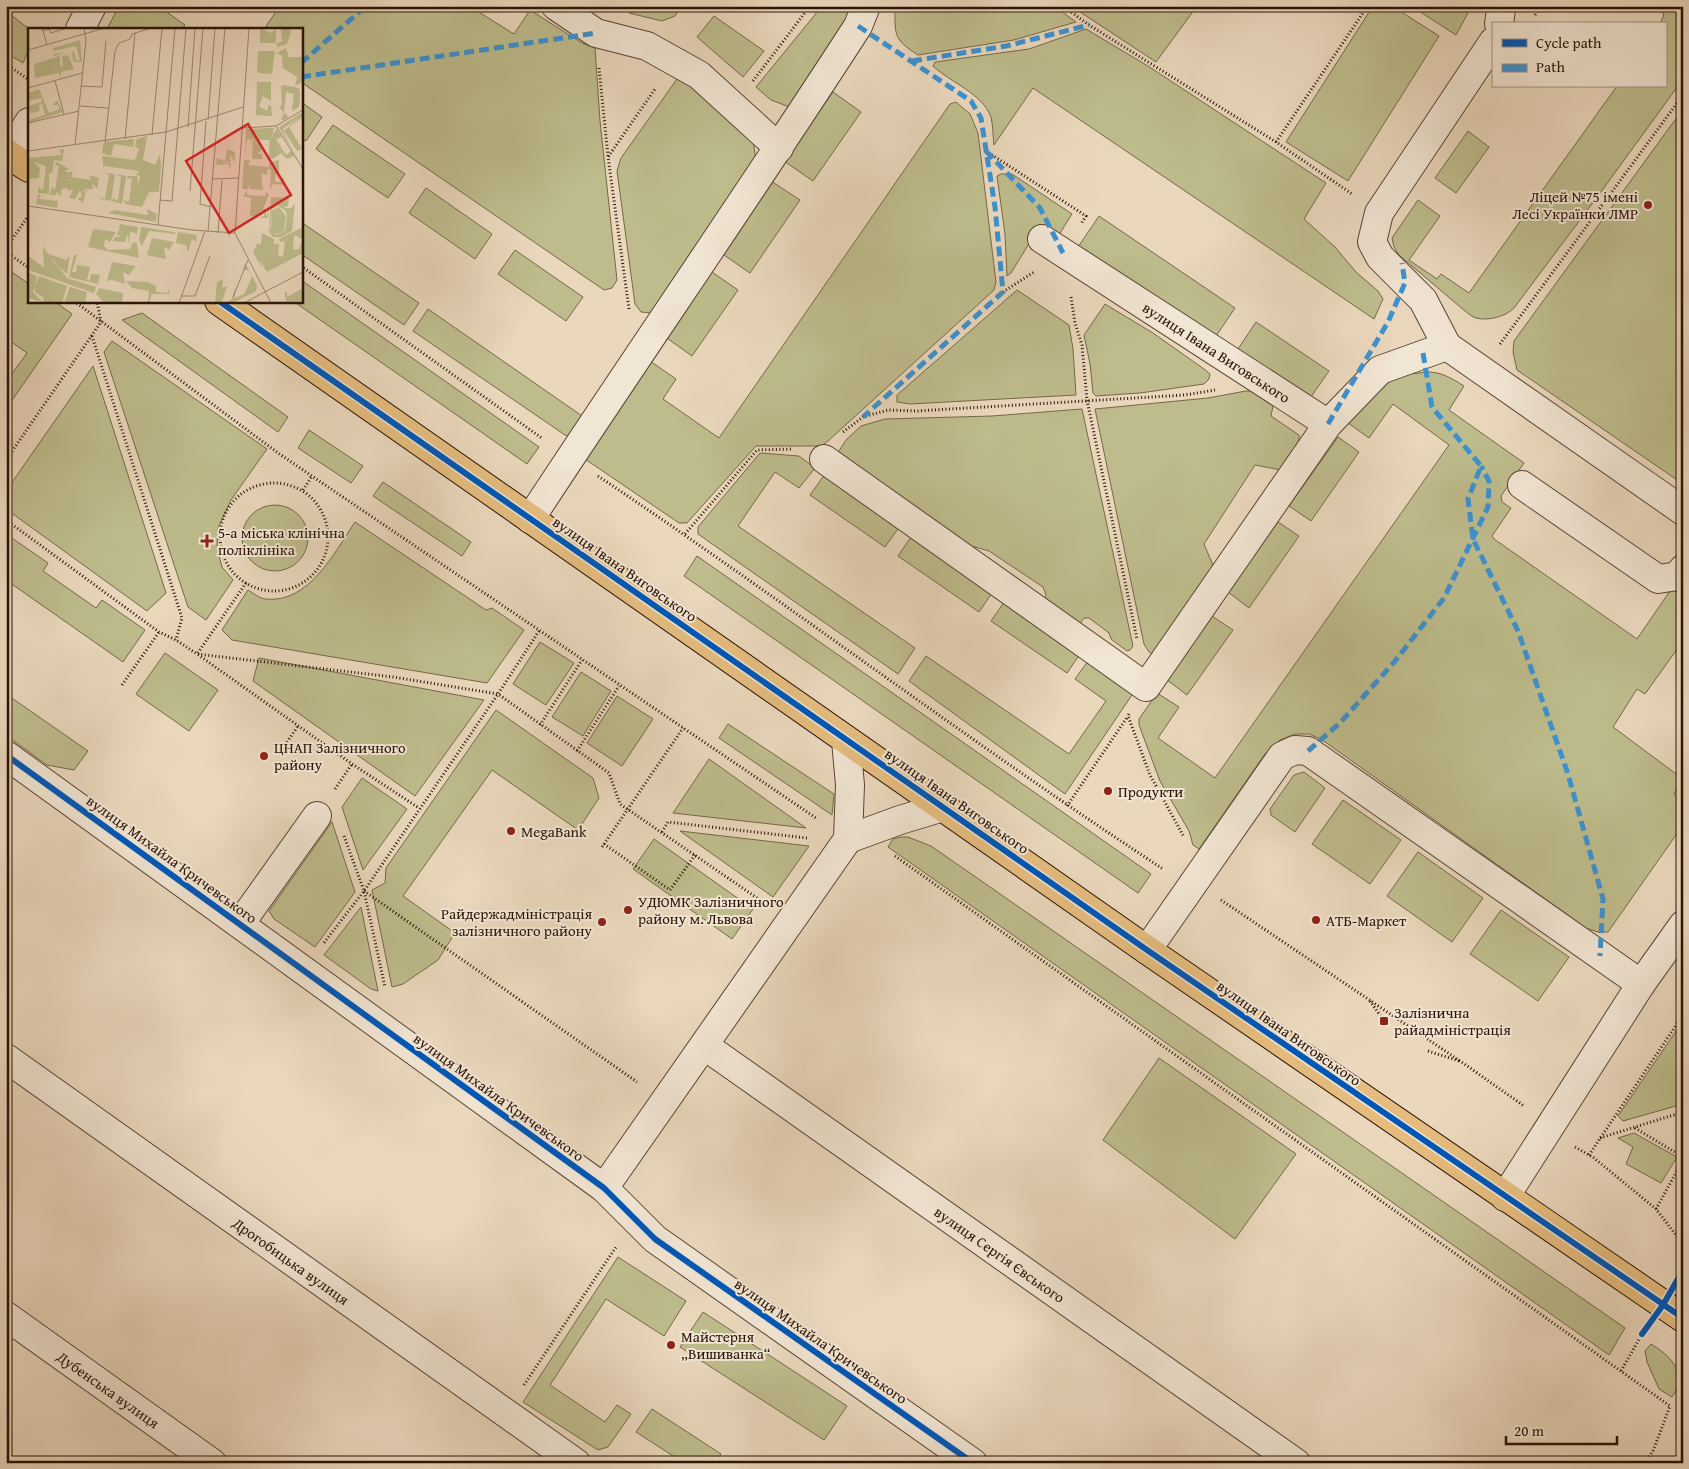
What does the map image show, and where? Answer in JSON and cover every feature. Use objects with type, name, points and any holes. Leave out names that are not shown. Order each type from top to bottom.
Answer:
[{"type":"main road","name":"вулиця Івана Виговського","points":[[220,302],[1147,950],[1673,1311]]},
{"type":"street","points":[[81,28],[92,6]]},
{"type":"street","points":[[556,6],[596,33],[647,46],[699,76],[779,148]]},
{"type":"street","points":[[530,519],[653,332],[779,148],[858,26],[866,6]]},
{"type":"street","points":[[1499,6],[1501,9],[1500,22]]},
{"type":"street","points":[[1492,44],[1379,213],[1372,242],[1380,257],[1423,300],[1446,346],[1683,511]]},
{"type":"street","points":[[15,158],[28,125]]},
{"type":"street","name":"вулиця Івана Виговського","points":[[1053,246],[1328,424]]},
{"type":"street","points":[[824,459],[1146,687],[1328,424],[1380,370],[1446,346]]},
{"type":"street","points":[[1522,485],[1658,579],[1681,575]]},
{"type":"street","points":[[604,1188],[848,839],[850,786],[846,740]]},
{"type":"street","points":[[1147,950],[1282,756],[1296,750],[1308,752],[1641,984]]},
{"type":"street","name":"вулиця Михайла Кричевського","points":[[6,755],[604,1188],[655,1239],[973,1463]]},
{"type":"street","points":[[848,839],[943,807]]},
{"type":"street","points":[[240,924],[317,816]]},
{"type":"street","points":[[1505,1197],[1641,984],[1683,925]]},
{"type":"street","name":"вулиця Сергія Євського","points":[[705,1046],[1296,1463]]},
{"type":"street","name":"Дрогобицька вулиця","points":[[6,1058],[576,1463]]},
{"type":"street","name":"Дубенська вулиця","points":[[6,1316],[212,1463]]},
{"type":"path","points":[[748,88],[810,6]]},
{"type":"path","points":[[1063,6],[1089,25],[1276,142],[1379,213]]},
{"type":"path","points":[[1276,142],[1365,10],[1360,6]]},
{"type":"path","points":[[596,33],[608,157],[630,313]]},
{"type":"path","points":[[608,157],[674,62]]},
{"type":"path","points":[[6,64],[28,79]]},
{"type":"path","points":[[1481,371],[1683,95]]},
{"type":"path","points":[[986,151],[1086,216],[1053,246],[1082,345],[1087,400],[1146,687],[1067,806]]},
{"type":"path","points":[[28,217],[6,250],[28,267]]},
{"type":"path","points":[[302,267],[570,457],[685,534],[757,450],[804,449],[824,459],[843,432],[862,417],[888,410],[917,411],[1184,395],[1218,390],[1257,379]]},
{"type":"path","points":[[75,302],[312,476],[822,822]]},
{"type":"path","points":[[6,460],[101,322],[97,302]]},
{"type":"path","points":[[92,336],[182,618],[176,640]]},
{"type":"path","points":[[302,490],[312,476]]},
{"type":"path","points":[[270,483],[287,484],[302,490],[315,502],[324,516],[326,524],[328,533],[327,550],[320,565],[310,578],[295,587],[278,591],[262,590],[246,583],[233,572],[224,558],[220,541],[222,524],[228,509],[239,496],[254,487],[270,483]]},
{"type":"path","points":[[6,520],[159,632],[176,640],[197,654],[352,764],[419,808]]},
{"type":"path","points":[[197,654],[246,583]]},
{"type":"path","points":[[304,970],[364,891],[539,631]]},
{"type":"path","points":[[122,685],[159,632]]},
{"type":"path","points":[[197,654],[393,677],[498,694],[609,773],[620,804],[766,904]]},
{"type":"path","points":[[540,725],[582,660]]},
{"type":"path","points":[[577,751],[620,686]]},
{"type":"path","points":[[1128,716],[1150,775],[1184,834],[1191,887]]},
{"type":"path","points":[[285,745],[298,726]]},
{"type":"path","points":[[683,728],[603,846],[670,890],[695,855]]},
{"type":"path","points":[[334,791],[352,764]]},
{"type":"path","points":[[662,832],[668,822],[812,839]]},
{"type":"path","points":[[343,835],[364,891],[385,989]]},
{"type":"path","points":[[892,854],[1670,1406],[1653,1451],[1645,1463]]},
{"type":"path","points":[[364,891],[637,1082],[644,1080]]},
{"type":"path","points":[[1368,999],[1384,1021]]},
{"type":"path","points":[[1589,1155],[1683,1015]]},
{"type":"path","points":[[1428,1051],[1463,1062]]},
{"type":"path","points":[[1600,1138],[1682,1113]]},
{"type":"path","points":[[1635,1128],[1683,1158],[1656,1209]]},
{"type":"path","points":[[524,1386],[619,1242]]},
{"type":"path","points":[[1621,1371],[1642,1334],[1673,1311]]},
{"type":"shaded area","points":[[119,6],[158,6],[185,25],[183,28],[108,28]]},
{"type":"shaded area","points":[[280,6],[469,6],[514,34],[530,10],[582,43],[595,48],[600,121],[617,280],[612,288],[604,290],[302,83],[302,28],[265,28]]},
{"type":"shaded area","points":[[628,6],[681,6],[675,16],[662,21],[629,13],[627,10]]},
{"type":"shaded area","points":[[822,6],[857,6],[792,108],[771,100],[756,87]]},
{"type":"shaded area","points":[[895,6],[1054,6],[1076,22],[1014,40],[918,55],[904,45],[897,35]]},
{"type":"shaded area","points":[[1071,6],[1197,6],[1156,62]]},
{"type":"shaded area","points":[[1367,6],[1392,6],[1439,36],[1348,181],[1286,142],[1371,9]]},
{"type":"shaded area","points":[[1411,6],[1469,6],[1468,13],[1456,35]]},
{"type":"shaded area","points":[[1653,6],[1683,6],[1683,79],[1514,308],[1496,318],[1473,317],[1399,255],[1394,247],[1392,238],[1418,200],[1440,216],[1409,260],[1437,279],[1441,274],[1469,293],[1616,88],[1666,88],[1666,22],[1661,22],[1664,14]]},
{"type":"shaded area","points":[[6,11],[28,28],[28,51],[23,63],[6,53]]},
{"type":"shaded area","points":[[714,16],[764,51],[743,77],[697,37]]},
{"type":"shaded area","points":[[1086,29],[1148,66],[1326,183],[1304,219],[1335,247],[1356,272],[1378,291],[1383,299],[1374,319],[1033,88],[994,145],[991,117],[981,101],[933,66],[935,62],[1029,49]]},
{"type":"shaded area","points":[[677,79],[688,80],[753,141],[756,160],[651,313],[641,312],[635,304],[617,171],[621,158]]},
{"type":"shaded area","points":[[833,92],[861,112],[813,181],[784,161]]},
{"type":"shaded area","points":[[956,102],[970,114],[978,133],[996,282],[994,290],[827,442],[821,446],[756,446],[687,523],[679,523],[585,459],[647,359],[676,379],[663,399],[719,438],[950,104]]},
{"type":"shaded area","points":[[302,103],[322,117],[306,141],[302,139]]},
{"type":"shaded area","name":"Ліцей №75 імені Лесі Українки ЛМР","points":[[1683,109],[1683,484],[1517,370],[1513,352],[1514,341]]},
{"type":"shaded area","points":[[333,125],[405,174],[388,198],[316,149]]},
{"type":"shaded area","points":[[1468,131],[1489,147],[1456,193],[1435,178]]},
{"type":"shaded area","points":[[1012,174],[1072,214],[1057,238],[1038,229],[1011,273],[1007,276],[1005,234],[997,176]]},
{"type":"shaded area","points":[[771,181],[800,200],[750,273],[721,253]]},
{"type":"shaded area","points":[[426,188],[492,234],[475,259],[409,213]]},
{"type":"shaded area","points":[[1099,216],[1235,308],[1212,342],[1076,250]]},
{"type":"shaded area","points":[[302,223],[419,303],[404,325],[302,255]]},
{"type":"shaded area","points":[[515,250],[583,297],[566,321],[498,274]]},
{"type":"shaded area","points":[[6,268],[28,283],[28,302],[55,302],[72,314],[6,409],[6,382],[27,353],[6,338]]},
{"type":"shaded area","points":[[709,270],[738,290],[692,356],[664,336]]},
{"type":"shaded area","points":[[302,281],[539,447],[527,464],[294,302],[302,302]]},
{"type":"shaded area","points":[[1017,290],[1069,325],[1073,349],[1076,395],[910,404],[897,402],[897,395]]},
{"type":"shaded area","points":[[1105,304],[1153,333],[1204,369],[1210,374],[1209,379],[1204,384],[1140,393],[1096,396],[1093,393],[1084,335]]},
{"type":"shaded area","points":[[428,309],[585,418],[569,436],[565,435],[413,331]]},
{"type":"shaded area","points":[[142,313],[288,417],[278,432],[122,320]]},
{"type":"shaded area","points":[[1256,322],[1329,371],[1306,404],[1234,355]]},
{"type":"shaded area","points":[[112,341],[267,449],[231,500],[218,528],[217,548],[222,567],[233,580],[206,620],[188,607],[104,352]]},
{"type":"shaded area","points":[[93,366],[166,593],[147,611],[6,509],[6,491]]},
{"type":"shaded area","points":[[1427,372],[1442,374],[1464,386],[1449,410],[1524,463],[1501,496],[1502,502],[1511,508],[1492,536],[1494,539],[1637,639],[1672,588],[1683,596],[1683,641],[1645,694],[1637,689],[1613,727],[1683,779],[1674,794],[1683,800],[1683,825],[1608,932],[1598,932],[1586,928],[1321,739],[1309,734],[1295,734],[1280,740],[1265,754],[1199,849],[1193,845],[1189,831],[1160,781],[1139,725],[1139,719],[1157,693],[1179,707],[1158,738],[1215,778],[1449,445],[1393,404],[1369,438],[1348,423],[1387,381],[1402,375]]},
{"type":"shaded area","points":[[1252,391],[1273,406],[1271,416],[1299,435],[1299,440],[1281,470],[1255,465],[1204,544],[1215,570],[1154,655],[1149,652],[1144,644],[1095,409],[1208,398]]},
{"type":"shaded area","points":[[1082,409],[1133,646],[1127,651],[1111,639],[1109,633],[1089,618],[1084,618],[1076,629],[1042,605],[1046,595],[1043,587],[989,551],[975,547],[961,548],[835,457],[846,440],[861,426],[885,419],[992,416]]},
{"type":"shaded area","points":[[309,430],[363,466],[351,483],[298,448]]},
{"type":"shaded area","points":[[1338,437],[1359,452],[1311,521],[1289,506]]},
{"type":"shaded area","points":[[760,453],[799,456],[815,468],[799,488],[775,472],[738,526],[915,648],[898,674],[698,534],[698,527]]},
{"type":"shaded area","points":[[825,474],[900,526],[885,547],[810,495]]},
{"type":"shaded area","points":[[383,482],[471,542],[462,556],[373,496]]},
{"type":"shaded area","points":[[268,505],[282,505],[294,510],[303,519],[308,531],[306,551],[299,562],[282,571],[268,571],[256,566],[247,557],[242,545],[242,531],[247,519],[256,510]]},
{"type":"shaded area","points":[[355,522],[486,610],[492,608],[524,630],[487,683],[232,640],[222,630],[248,590],[258,597],[265,599],[281,598],[295,593],[307,585],[329,561]]},
{"type":"shaded area","points":[[1278,522],[1299,536],[1249,608],[1228,592]]},
{"type":"shaded area","points":[[6,534],[48,563],[43,571],[96,608],[102,600],[145,630],[123,662],[6,580]]},
{"type":"shaded area","points":[[913,534],[994,590],[979,612],[898,556]]},
{"type":"shaded area","points":[[697,556],[1151,874],[1138,893],[684,576]]},
{"type":"shaded area","points":[[1007,598],[1082,651],[1067,673],[991,621]]},
{"type":"shaded area","points":[[1212,616],[1233,630],[1187,695],[1167,680]]},
{"type":"shaded area","points":[[540,642],[574,663],[546,705],[513,684]]},
{"type":"shaded area","points":[[165,653],[218,690],[189,731],[136,694]]},
{"type":"shaded area","points":[[926,656],[1069,754],[1106,701],[1075,679],[1091,657],[1134,692],[1065,794],[909,681]]},
{"type":"shaded area","points":[[259,658],[484,700],[415,796],[253,681]]},
{"type":"shaded area","points":[[581,672],[611,691],[583,736],[552,717]]},
{"type":"shaded area","points":[[6,694],[88,751],[74,770],[47,765],[6,735]]},
{"type":"shaded area","points":[[617,696],[653,719],[622,766],[587,743]]},
{"type":"shaded area","points":[[496,710],[593,778],[599,798],[578,830],[492,770],[403,896],[455,933],[438,960],[403,984],[392,987],[372,890],[385,883],[386,868]]},
{"type":"shaded area","points":[[728,724],[834,794],[832,815],[719,738]]},
{"type":"shaded area","points":[[709,759],[806,828],[673,813]]},
{"type":"shaded area","points":[[1304,772],[1325,788],[1295,832],[1271,815],[1270,809],[1294,775]]},
{"type":"shaded area","points":[[362,778],[407,809],[363,870],[342,807]]},
{"type":"shaded area","points":[[1343,800],[1401,840],[1370,884],[1312,844]]},
{"type":"shaded area","points":[[332,822],[355,892],[315,947],[274,919],[269,911]]},
{"type":"shaded area","points":[[680,831],[809,846],[773,897]]},
{"type":"shaded area","points":[[908,837],[931,846],[1625,1328],[1609,1355],[888,847],[893,839]]},
{"type":"shaded area","points":[[654,839],[753,909],[732,939],[633,869]]},
{"type":"shaded area","points":[[1418,852],[1483,898],[1452,942],[1387,896]]},
{"type":"shaded area","points":[[361,907],[378,991],[371,989],[324,955]]},
{"type":"shaded area","points":[[1501,910],[1569,957],[1538,1001],[1470,954]]},
{"type":"shaded area","points":[[1683,1021],[1683,1104],[1623,1121],[1618,1116]]},
{"type":"shaded area","points":[[1159,1058],[1296,1154],[1235,1239],[1103,1140]]},
{"type":"shaded area","points":[[1634,1133],[1677,1157],[1661,1183],[1626,1164],[1633,1147],[1618,1138]]},
{"type":"shaded area","points":[[618,1257],[686,1301],[664,1336],[606,1299],[550,1385],[605,1422],[617,1405],[631,1414],[608,1447],[598,1450],[523,1402]]},
{"type":"shaded area","points":[[703,1312],[847,1406],[824,1440],[680,1347]]},
{"type":"shaded area","points":[[1651,1344],[1672,1361],[1678,1373],[1678,1386],[1672,1397],[1659,1389],[1647,1362],[1645,1351]]},
{"type":"shaded area","points":[[652,1409],[721,1454],[715,1463],[684,1463],[636,1432]]},
{"type":"marked path","points":[[302,62],[366,6]]},
{"type":"marked path","points":[[912,61],[1006,46],[1089,25]]},
{"type":"marked path","points":[[858,26],[971,101],[981,118],[995,207],[1003,292],[863,417]]},
{"type":"marked path","points":[[302,77],[596,33]]},
{"type":"marked path","points":[[986,151],[1040,208],[1063,253]]},
{"type":"marked path","points":[[1328,424],[1388,322],[1405,283],[1402,263]]},
{"type":"marked path","points":[[1423,353],[1432,407],[1481,466],[1468,499],[1473,539],[1518,631],[1568,774],[1603,899],[1600,956]]},
{"type":"marked path","points":[[1308,751],[1341,722],[1395,661],[1444,598],[1488,507],[1489,481],[1481,466]]},
{"type":"cycle path","points":[[220,302],[1147,950],[1683,1318]]},
{"type":"cycle path","points":[[6,755],[604,1188],[655,1239],[973,1463]]},
{"type":"cycle path","points":[[1642,1334],[1663,1305],[1683,1270]]},
{"type":"place","name":"Ліцей №75 імені Лесі Українки ЛМР","points":[[1648,205]]},
{"type":"place","name":"5-а міська клінічна поліклініка","points":[[207,541]]},
{"type":"place","name":"ЦНАП Залізничного району","points":[[264,756]]},
{"type":"place","name":"Продукти","points":[[1108,791]]},
{"type":"place","name":"MegaBank","points":[[511,831]]},
{"type":"place","name":"УДЮМК Залізничного району м. Львова","points":[[628,910]]},
{"type":"place","name":"АТБ-Маркет","points":[[1316,920]]},
{"type":"place","name":"Райдержадміністрація залізничного району","points":[[602,922]]},
{"type":"place","name":"Залізнична райадміністрація","points":[[1384,1021]]},
{"type":"place","name":"Майстерня „Вишиванка“","points":[[671,1345]]}]
